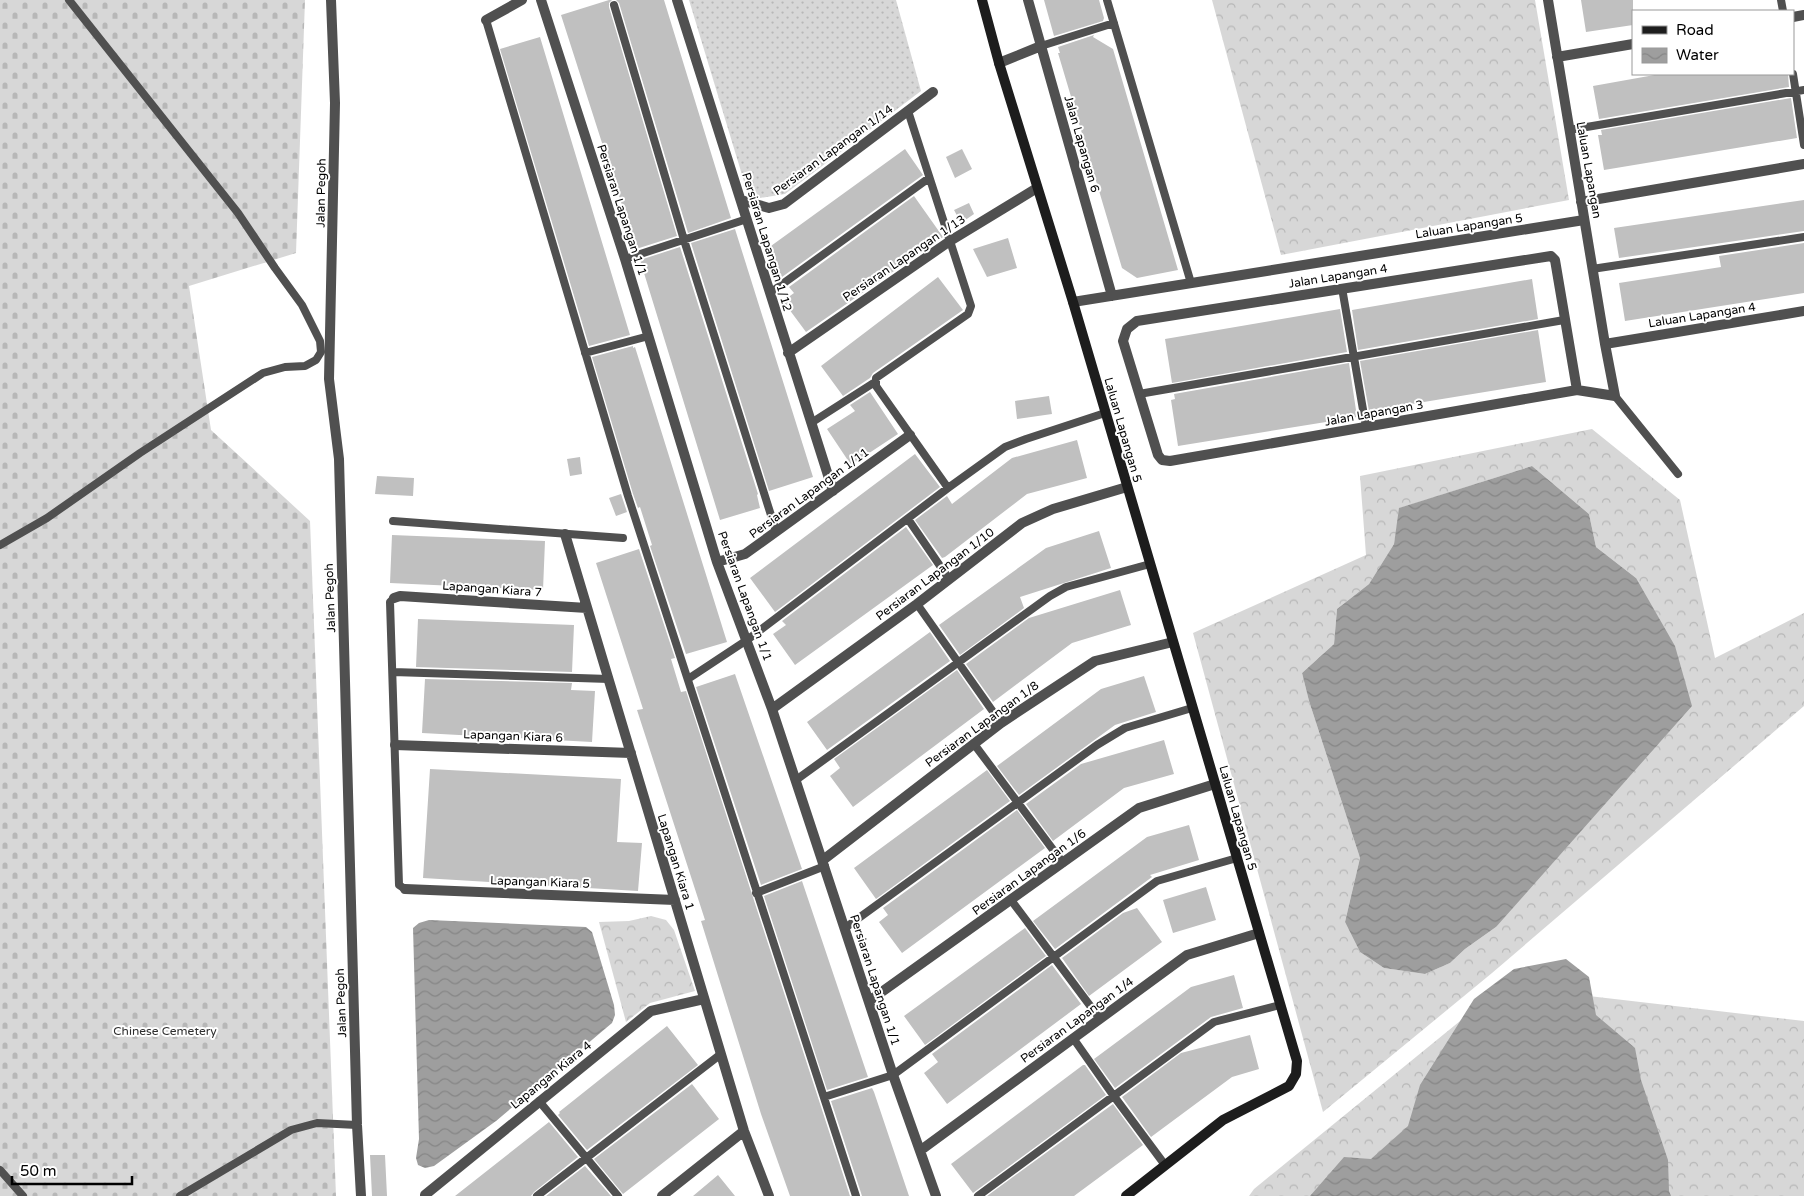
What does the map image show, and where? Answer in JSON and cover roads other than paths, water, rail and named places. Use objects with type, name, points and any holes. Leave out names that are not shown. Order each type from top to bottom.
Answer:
[{"type":"street","name":"Jalan Pegoh","points":[[331,0],[335,103],[329,379],[339,459],[360,1196]]},
{"type":"street","points":[[486,20],[522,0]]},
{"type":"street","name":"Persiaran Lapangan 1/1","points":[[541,0],[625,259],[718,562],[772,709],[893,1074],[936,1196]]},
{"type":"street","name":"Persiaran Lapangan 1/12","points":[[677,0],[833,491]]},
{"type":"street","points":[[982,0],[999,63],[1073,302]]},
{"type":"street","name":"Jalan Lapangan 6","points":[[1028,0],[1112,296]]},
{"type":"street","name":"Laluan Lapangan","points":[[1548,0],[1604,344],[1615,396]]},
{"type":"street","points":[[1557,57],[1632,44]]},
{"type":"street","points":[[999,63],[1041,46]]},
{"type":"street","name":"Persiaran Lapangan 1/14","points":[[741,200],[769,208],[784,204],[933,92]]},
{"type":"street","points":[[1581,202],[1804,164]]},
{"type":"street","name":"Persiaran Lapangan 1/13","points":[[788,353],[950,241],[1037,188]]},
{"type":"street","name":"Laluan Lapangan 5","points":[[1165,1165],[1223,1120],[1289,1086],[1296,1074],[1296,1061],[1073,302],[1584,220]]},
{"type":"street","name":"Jalan Lapangan 4","points":[[1139,394],[1123,341],[1127,329],[1137,321],[1544,256],[1550,256],[1555,260],[1564,320]]},
{"type":"street","name":"Laluan Lapangan 4","points":[[1604,344],[1804,311]]},
{"type":"street","points":[[1564,320],[1577,390]]},
{"type":"street","name":"Jalan Lapangan 3","points":[[1139,394],[1158,455],[1162,460],[1170,461],[1577,390],[1615,396]]},
{"type":"street","name":"Persiaran Lapangan 1/11","points":[[718,562],[745,554],[910,436]]},
{"type":"street","name":"Persiaran Lapangan 1/10","points":[[772,709],[917,604],[1022,524],[1053,509],[1127,487]]},
{"type":"street","name":"Lapangan Kiara 1","points":[[565,534],[744,1131],[769,1196]]},
{"type":"street","name":"Lapangan Kiara 7","points":[[394,598],[400,596],[588,608]]},
{"type":"street","name":"Persiaran Lapangan 1/8","points":[[824,863],[1001,723],[1095,661],[1173,642]]},
{"type":"street","name":"Lapangan Kiara 6","points":[[395,745],[631,753]]},
{"type":"street","name":"Persiaran Lapangan 1/6","points":[[869,1001],[1139,808],[1215,784]]},
{"type":"street","name":"Lapangan Kiara 5","points":[[405,889],[675,900]]},
{"type":"street","name":"Persiaran Lapangan 1/4","points":[[921,1150],[1187,954],[1259,933]]},
{"type":"street","name":"Lapangan Kiara 4","points":[[425,1195],[651,1011],[704,999]]},
{"type":"street","points":[[662,1196],[744,1131]]},
{"type":"street","points":[[1126,1196],[1165,1165]]},
{"type":"lane","points":[[0,544],[47,518],[140,453],[263,373],[285,367],[305,366],[316,360],[321,352],[320,341],[302,306],[274,268],[238,213],[69,0]]},
{"type":"lane","points":[[1107,0],[1191,283]]},
{"type":"lane","points":[[614,5],[684,240],[776,531]]},
{"type":"lane","points":[[486,20],[628,496],[856,1196]]},
{"type":"lane","points":[[1041,46],[1114,23]]},
{"type":"lane","points":[[1792,75],[1804,145]]},
{"type":"lane","points":[[1569,130],[1804,90]]},
{"type":"lane","points":[[811,423],[875,382],[876,378],[968,314],[971,306],[908,111]]},
{"type":"lane","points":[[770,293],[929,178]]},
{"type":"lane","points":[[625,259],[747,220]]},
{"type":"lane","points":[[1592,269],[1804,237]]},
{"type":"lane","points":[[1342,288],[1366,427]]},
{"type":"lane","points":[[1139,394],[1564,320]]},
{"type":"lane","points":[[586,353],[648,336]]},
{"type":"lane","points":[[875,382],[910,436],[948,488]]},
{"type":"lane","points":[[1615,396],[1678,474]]},
{"type":"lane","points":[[688,679],[747,640],[1005,447],[1105,413]]},
{"type":"lane","points":[[908,519],[949,579]]},
{"type":"lane","points":[[394,521],[623,538]]},
{"type":"lane","points":[[796,780],[1050,596],[1066,587],[1150,564]]},
{"type":"lane","points":[[394,598],[390,602],[399,884],[405,889]]},
{"type":"lane","points":[[917,604],[1001,723]]},
{"type":"lane","points":[[393,672],[609,679]]},
{"type":"lane","points":[[845,928],[1097,745],[1125,728],[1192,708]]},
{"type":"lane","points":[[974,744],[1064,863]]},
{"type":"lane","points":[[824,1097],[893,1074],[1157,881],[1237,858]]},
{"type":"lane","points":[[756,892],[824,863]]},
{"type":"lane","points":[[1011,900],[1100,1019]]},
{"type":"lane","points":[[978,1196],[1112,1095],[1214,1022],[1280,1005]]},
{"type":"lane","points":[[1073,1038],[1112,1095],[1165,1165]]},
{"type":"lane","points":[[537,1196],[721,1054]]},
{"type":"lane","points":[[539,1101],[618,1196]]},
{"type":"lane","points":[[180,1196],[291,1130],[317,1124],[357,1125]]},
{"type":"lane","points":[[0,1170],[23,1196]]},
{"type":"water","points":[[1532,466],[1589,514],[1596,547],[1636,578],[1675,646],[1692,706],[1496,927],[1465,949],[1450,963],[1425,974],[1384,968],[1360,952],[1345,922],[1360,858],[1309,701],[1302,673],[1334,644],[1337,609],[1369,584],[1394,544],[1399,508]]},
{"type":"water","points":[[429,920],[586,927],[592,932],[614,1005],[615,1015],[612,1023],[496,1121],[434,1166],[425,1168],[418,1165],[416,1158],[419,1139],[413,928],[419,923]]},
{"type":"water","points":[[1566,959],[1589,977],[1596,1015],[1635,1048],[1641,1080],[1668,1160],[1669,1191],[1671,1196],[1310,1196],[1344,1157],[1371,1159],[1408,1126],[1420,1085],[1474,999],[1514,969]]},
{"type":"park label","name":"Chinese Cemetery","points":[[165,1031]]}]
